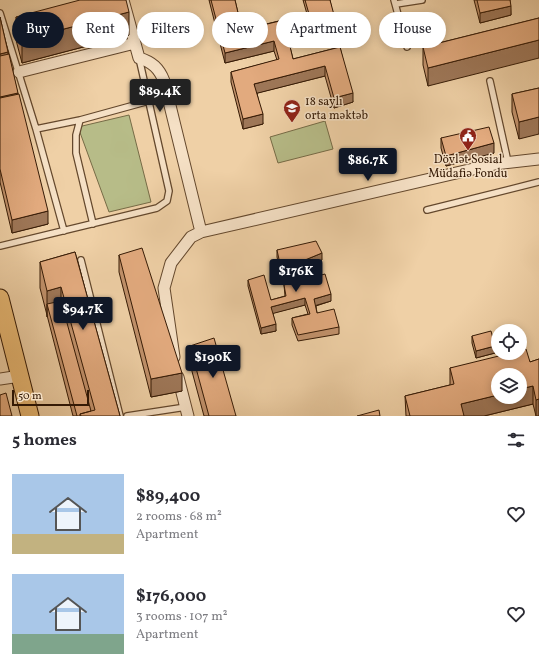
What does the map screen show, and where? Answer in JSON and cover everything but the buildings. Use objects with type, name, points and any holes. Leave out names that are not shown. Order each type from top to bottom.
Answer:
[{"type":"main road","points":[[0,298],[30,416]]},
{"type":"street","points":[[123,0],[139,58],[151,62],[160,72],[164,81],[201,232]]},
{"type":"street","points":[[19,72],[135,43]]},
{"type":"street","points":[[187,412],[176,366],[164,288],[171,263],[192,237],[201,232],[508,162],[539,159]]},
{"type":"street","points":[[0,379],[20,376]]},
{"type":"lane","points":[[398,12],[395,2],[422,0]]},
{"type":"lane","points":[[0,13],[36,129],[64,231]]},
{"type":"lane","points":[[0,246],[157,208],[167,201],[169,191],[139,58]]},
{"type":"lane","points":[[490,81],[508,162]]},
{"type":"lane","points":[[36,129],[80,120],[149,101]]},
{"type":"lane","points":[[80,120],[76,135],[76,153],[93,224]]},
{"type":"lane","points":[[427,210],[539,182]]},
{"type":"lane","points":[[81,260],[120,416]]},
{"type":"lane","points":[[127,416],[187,412]]},
{"type":"green space","points":[[129,115],[151,202],[109,212],[78,127]]},
{"type":"green space","points":[[325,121],[333,149],[278,163],[270,137]]},
{"type":"place","name":"18 saylı orta məktəb","points":[[292,123]]},
{"type":"place","name":"Dövlət Sosial Müdafiə Fondu","points":[[468,151]]}]
